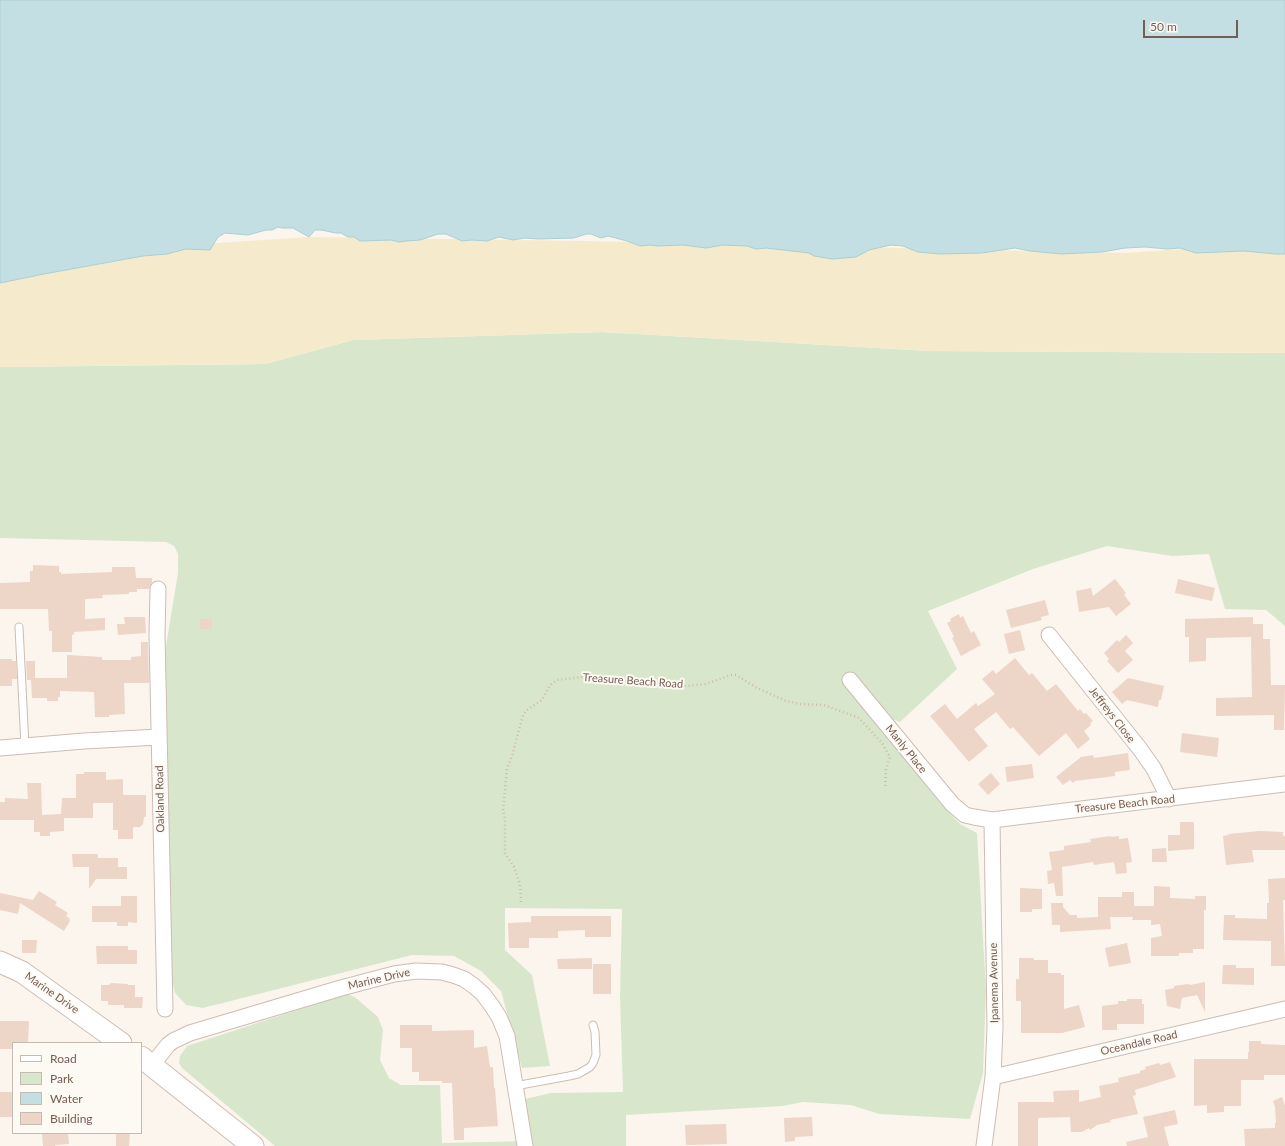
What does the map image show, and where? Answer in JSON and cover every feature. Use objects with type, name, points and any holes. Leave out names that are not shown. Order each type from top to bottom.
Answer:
[{"type":"street","name":"Oakland Road","points":[[158,589],[157,635],[165,1009]]},
{"type":"street","name":"Jeffreys Close","points":[[1049,635],[1154,769],[1169,799]]},
{"type":"street","name":"Manly Place","points":[[850,680],[952,804],[965,814]]},
{"type":"street","points":[[0,748],[159,737]]},
{"type":"street","name":"Treasure Beach Road","points":[[965,814],[992,820],[1285,784]]},
{"type":"street","name":"Ipanema Avenue","points":[[984,1146],[993,1077],[995,1027],[992,820]]},
{"type":"street","name":"Marine Drive","points":[[0,962],[22,972],[120,1042]]},
{"type":"street","name":"Marine Drive","points":[[253,1146],[146,1061],[168,1044],[190,1034],[341,988],[394,974],[428,971],[448,974],[464,979],[484,994],[492,1006],[507,1036],[525,1146]]},
{"type":"street","name":"Oceandale Road","points":[[993,1077],[1285,1009]]},
{"type":"lane","points":[[20,628],[25,746]]},
{"type":"lane","points":[[515,1086],[569,1076],[586,1070],[593,1063],[596,1055],[596,1039],[593,1025]]},
{"type":"path","name":"Treasure Beach Road","points":[[521,902],[520,884],[514,867],[505,853],[505,819],[503,810],[507,768],[524,715],[527,710],[542,700],[550,685],[557,680],[582,677],[607,681],[639,681],[686,686],[706,684],[731,675],[736,675],[757,688],[786,701],[800,704],[824,705],[859,718],[882,743],[890,757],[886,770],[885,789]]},
{"type":"green space","points":[[603,332],[929,351],[1285,353],[1285,626],[1266,610],[1225,609],[1209,554],[1172,556],[1107,546],[1033,569],[928,611],[957,669],[900,722],[866,710],[940,803],[960,824],[977,833],[986,991],[983,1073],[970,1119],[879,1114],[851,1105],[803,1102],[783,1106],[626,1115],[626,1146],[275,1146],[182,1068],[179,1063],[180,1056],[187,1046],[343,995],[350,995],[356,998],[378,1017],[383,1030],[380,1060],[389,1078],[401,1085],[440,1085],[442,1143],[531,1141],[525,1099],[551,1093],[623,1092],[620,997],[622,909],[505,908],[505,950],[532,975],[550,1066],[522,1068],[501,991],[481,971],[454,956],[412,955],[203,1008],[186,1005],[175,993],[170,970],[164,658],[178,573],[178,554],[174,546],[166,542],[0,538],[0,367],[265,364],[353,340]]},
{"type":"sand","points":[[309,237],[584,241],[1124,253],[1285,242],[1285,353],[929,351],[603,332],[353,340],[265,364],[0,367],[0,281],[217,243]]},
{"type":"water","points":[[0,0],[1285,0],[1285,254],[1244,251],[1196,253],[1180,248],[1167,249],[1145,247],[1125,248],[1102,252],[1062,254],[1015,248],[982,253],[940,254],[918,252],[903,246],[891,245],[869,250],[856,257],[832,259],[814,256],[809,253],[766,248],[756,249],[747,246],[723,245],[706,248],[683,245],[640,246],[608,236],[601,238],[591,234],[574,238],[525,238],[513,240],[499,237],[487,241],[462,241],[446,234],[438,234],[420,240],[399,242],[391,240],[360,241],[354,237],[348,237],[341,233],[321,230],[315,230],[309,237],[293,228],[278,227],[272,230],[266,230],[248,235],[225,233],[218,237],[210,250],[186,249],[167,254],[143,256],[0,283]]},
{"type":"building","points":[[33,565],[59,566],[59,572],[61,572],[61,574],[112,572],[112,567],[135,567],[136,578],[152,578],[152,583],[149,589],[137,589],[137,592],[129,592],[129,594],[102,595],[103,598],[85,599],[85,619],[105,618],[105,630],[74,632],[72,635],[72,652],[52,652],[52,631],[49,631],[48,609],[0,609],[0,583],[30,582],[30,571],[33,571]]},
{"type":"building","points":[[1115,579],[1126,593],[1124,595],[1131,604],[1116,616],[1109,607],[1079,612],[1076,591],[1091,588],[1093,596]]},
{"type":"building","points":[[1178,579],[1215,588],[1212,601],[1175,593]]},
{"type":"building","points":[[1045,600],[1049,615],[1041,617],[1042,620],[1011,628],[1006,610]]},
{"type":"building","points":[[959,614],[960,618],[963,616],[971,633],[974,631],[981,645],[961,656],[952,638],[954,637],[947,623],[951,621],[950,619]]},
{"type":"building","points":[[124,617],[145,617],[146,633],[118,635],[117,624],[125,624]]},
{"type":"building","points":[[1253,617],[1253,624],[1263,624],[1263,639],[1270,639],[1271,685],[1285,685],[1284,730],[1274,730],[1274,715],[1216,716],[1216,698],[1252,697],[1251,637],[1206,638],[1206,661],[1189,662],[1189,637],[1185,637],[1185,619]]},
{"type":"building","points":[[200,619],[212,619],[212,629],[200,629]]},
{"type":"building","points":[[1020,630],[1025,650],[1009,654],[1004,634]]},
{"type":"building","points":[[1126,635],[1133,643],[1125,651],[1133,660],[1118,673],[1107,661],[1109,659],[1104,653],[1117,640],[1119,642]]},
{"type":"building","points":[[141,642],[148,642],[149,683],[124,683],[125,714],[109,715],[109,717],[95,717],[94,692],[60,691],[58,701],[47,701],[47,698],[32,698],[31,680],[27,680],[26,661],[35,661],[35,678],[67,678],[67,655],[102,657],[102,660],[131,660],[131,657],[141,656]]},
{"type":"building","points":[[1015,658],[1029,675],[1032,673],[1047,691],[1056,684],[1078,711],[1080,709],[1084,714],[1086,713],[1093,721],[1084,731],[1090,739],[1078,749],[1066,733],[1039,756],[1013,727],[1010,729],[996,712],[974,729],[988,746],[969,762],[930,716],[945,704],[957,719],[976,703],[978,706],[995,694],[982,679],[993,670],[996,674]]},
{"type":"building","points":[[0,659],[12,659],[12,661],[16,661],[17,679],[12,679],[12,686],[0,686]]},
{"type":"building","points":[[1128,678],[1164,686],[1158,707],[1127,700],[1122,704],[1112,692]]},
{"type":"building","points":[[1182,733],[1219,738],[1217,757],[1180,752]]},
{"type":"building","points":[[1128,753],[1130,770],[1115,772],[1115,776],[1075,781],[1073,783],[1070,780],[1063,785],[1056,777],[1081,757],[1093,755],[1094,758]]},
{"type":"building","points":[[1032,764],[1034,778],[1007,782],[1005,767]]},
{"type":"building","points":[[84,772],[106,772],[106,780],[123,779],[123,795],[146,795],[146,817],[144,817],[143,824],[140,827],[133,827],[133,839],[118,839],[118,830],[113,830],[113,803],[93,803],[93,818],[64,818],[64,831],[50,832],[50,836],[40,836],[40,832],[34,832],[34,820],[0,820],[0,802],[5,802],[5,798],[28,799],[27,783],[41,783],[42,815],[61,814],[62,798],[76,798],[76,774],[84,774]]},
{"type":"building","points":[[991,773],[1000,784],[988,795],[978,784]]},
{"type":"building","points":[[1180,822],[1194,822],[1194,849],[1168,851],[1168,835],[1180,835]]},
{"type":"building","points":[[1260,831],[1283,832],[1283,836],[1285,836],[1285,850],[1252,850],[1254,862],[1226,865],[1223,836],[1229,835],[1228,834]]},
{"type":"building","points":[[1119,836],[1119,839],[1128,838],[1132,862],[1126,863],[1127,873],[1116,874],[1114,862],[1094,865],[1093,862],[1062,867],[1063,896],[1056,896],[1054,883],[1048,884],[1047,871],[1052,870],[1049,852],[1064,850],[1064,846],[1091,842],[1090,839]]},
{"type":"building","points":[[1166,848],[1167,862],[1152,862],[1152,849]]},
{"type":"building","points":[[72,854],[98,854],[98,858],[118,858],[118,867],[127,867],[127,879],[96,879],[89,889],[89,867],[73,867]]},
{"type":"building","points":[[1285,878],[1285,900],[1283,900],[1285,966],[1271,966],[1271,941],[1223,940],[1224,915],[1235,915],[1235,918],[1267,919],[1267,903],[1269,903],[1268,879]]},
{"type":"building","points":[[1154,886],[1170,887],[1170,898],[1195,899],[1195,896],[1206,896],[1206,910],[1204,910],[1204,949],[1193,949],[1193,953],[1179,953],[1179,956],[1151,956],[1151,938],[1162,936],[1160,924],[1151,925],[1151,920],[1132,920],[1133,917],[1110,917],[1111,929],[1060,932],[1060,925],[1052,925],[1051,903],[1063,903],[1063,907],[1070,915],[1077,915],[1077,918],[1098,917],[1098,897],[1122,897],[1122,892],[1134,892],[1134,906],[1154,906]]},
{"type":"building","points":[[1020,888],[1042,889],[1042,909],[1032,909],[1032,912],[1020,912]]},
{"type":"building","points":[[39,891],[57,902],[55,905],[68,913],[66,916],[70,919],[70,921],[64,931],[20,903],[18,914],[0,910],[0,893],[33,900]]},
{"type":"building","points":[[121,896],[137,896],[137,923],[128,922],[128,926],[117,926],[117,922],[92,922],[92,906],[121,906]]},
{"type":"building","points":[[531,916],[611,916],[611,937],[585,937],[585,930],[558,931],[558,938],[529,938],[529,948],[509,948],[508,923],[531,922]]},
{"type":"building","points":[[22,940],[37,940],[36,953],[22,953]]},
{"type":"building","points":[[1127,943],[1131,963],[1109,967],[1105,948]]},
{"type":"building","points":[[96,946],[128,946],[128,950],[137,950],[137,964],[97,964]]},
{"type":"building","points":[[592,958],[592,969],[558,969],[557,959]]},
{"type":"building","points":[[1019,958],[1048,960],[1048,973],[1061,973],[1061,975],[1064,975],[1064,1009],[1079,1005],[1085,1027],[1062,1033],[1021,1033],[1021,1001],[1016,1001],[1016,979],[1019,979]]},
{"type":"building","points":[[593,964],[611,964],[611,994],[593,994]]},
{"type":"building","points":[[1223,965],[1236,965],[1236,968],[1254,968],[1254,985],[1222,984]]},
{"type":"building","points":[[1205,982],[1205,1012],[1197,995],[1182,998],[1180,1009],[1167,1006],[1165,990],[1174,988],[1174,986]]},
{"type":"building","points":[[111,983],[135,985],[135,997],[143,997],[142,1008],[124,1008],[124,1005],[108,1005],[108,1001],[101,1001],[101,985],[109,985]]},
{"type":"building","points":[[1127,999],[1142,999],[1142,1004],[1144,1004],[1144,1024],[1117,1024],[1117,1030],[1102,1030],[1102,1006],[1118,1004],[1118,1001],[1127,1001]]},
{"type":"building","points":[[0,1021],[29,1021],[28,1042],[12,1042],[12,1049],[0,1049]]},
{"type":"building","points":[[400,1025],[432,1025],[432,1031],[474,1030],[474,1048],[487,1046],[490,1067],[493,1067],[498,1126],[464,1128],[464,1140],[454,1140],[452,1083],[442,1083],[442,1081],[419,1081],[419,1072],[412,1072],[412,1048],[400,1048]]},
{"type":"building","points":[[1249,1041],[1261,1041],[1261,1044],[1285,1045],[1285,1075],[1264,1075],[1264,1080],[1241,1080],[1241,1106],[1224,1106],[1224,1112],[1207,1113],[1207,1105],[1194,1106],[1194,1059],[1248,1059]]},
{"type":"building","points":[[1170,1062],[1176,1077],[1135,1090],[1136,1095],[1133,1096],[1138,1114],[1110,1120],[1111,1122],[1097,1125],[1090,1130],[1089,1128],[1082,1132],[1071,1132],[1070,1117],[1038,1118],[1038,1146],[1018,1146],[1018,1102],[1054,1102],[1053,1091],[1079,1090],[1079,1102],[1101,1097],[1099,1086],[1119,1082],[1118,1078],[1140,1073],[1140,1071],[1146,1069],[1145,1067]]},
{"type":"building","points":[[0,1092],[12,1092],[12,1117],[0,1117]]},
{"type":"building","points":[[1282,1097],[1285,1106],[1285,1146],[1245,1146],[1244,1129],[1275,1128],[1275,1107],[1273,1101]]},
{"type":"building","points":[[1175,1110],[1178,1124],[1164,1127],[1169,1146],[1127,1146],[1126,1142],[1148,1137],[1143,1117]]},
{"type":"building","points":[[812,1117],[813,1136],[795,1137],[795,1141],[785,1142],[784,1118]]},
{"type":"building","points":[[726,1124],[727,1144],[686,1145],[685,1125]]},
{"type":"building","points":[[42,1134],[68,1134],[69,1144],[43,1146]]},
{"type":"building","points":[[116,1134],[130,1134],[129,1146],[116,1146]]}]
